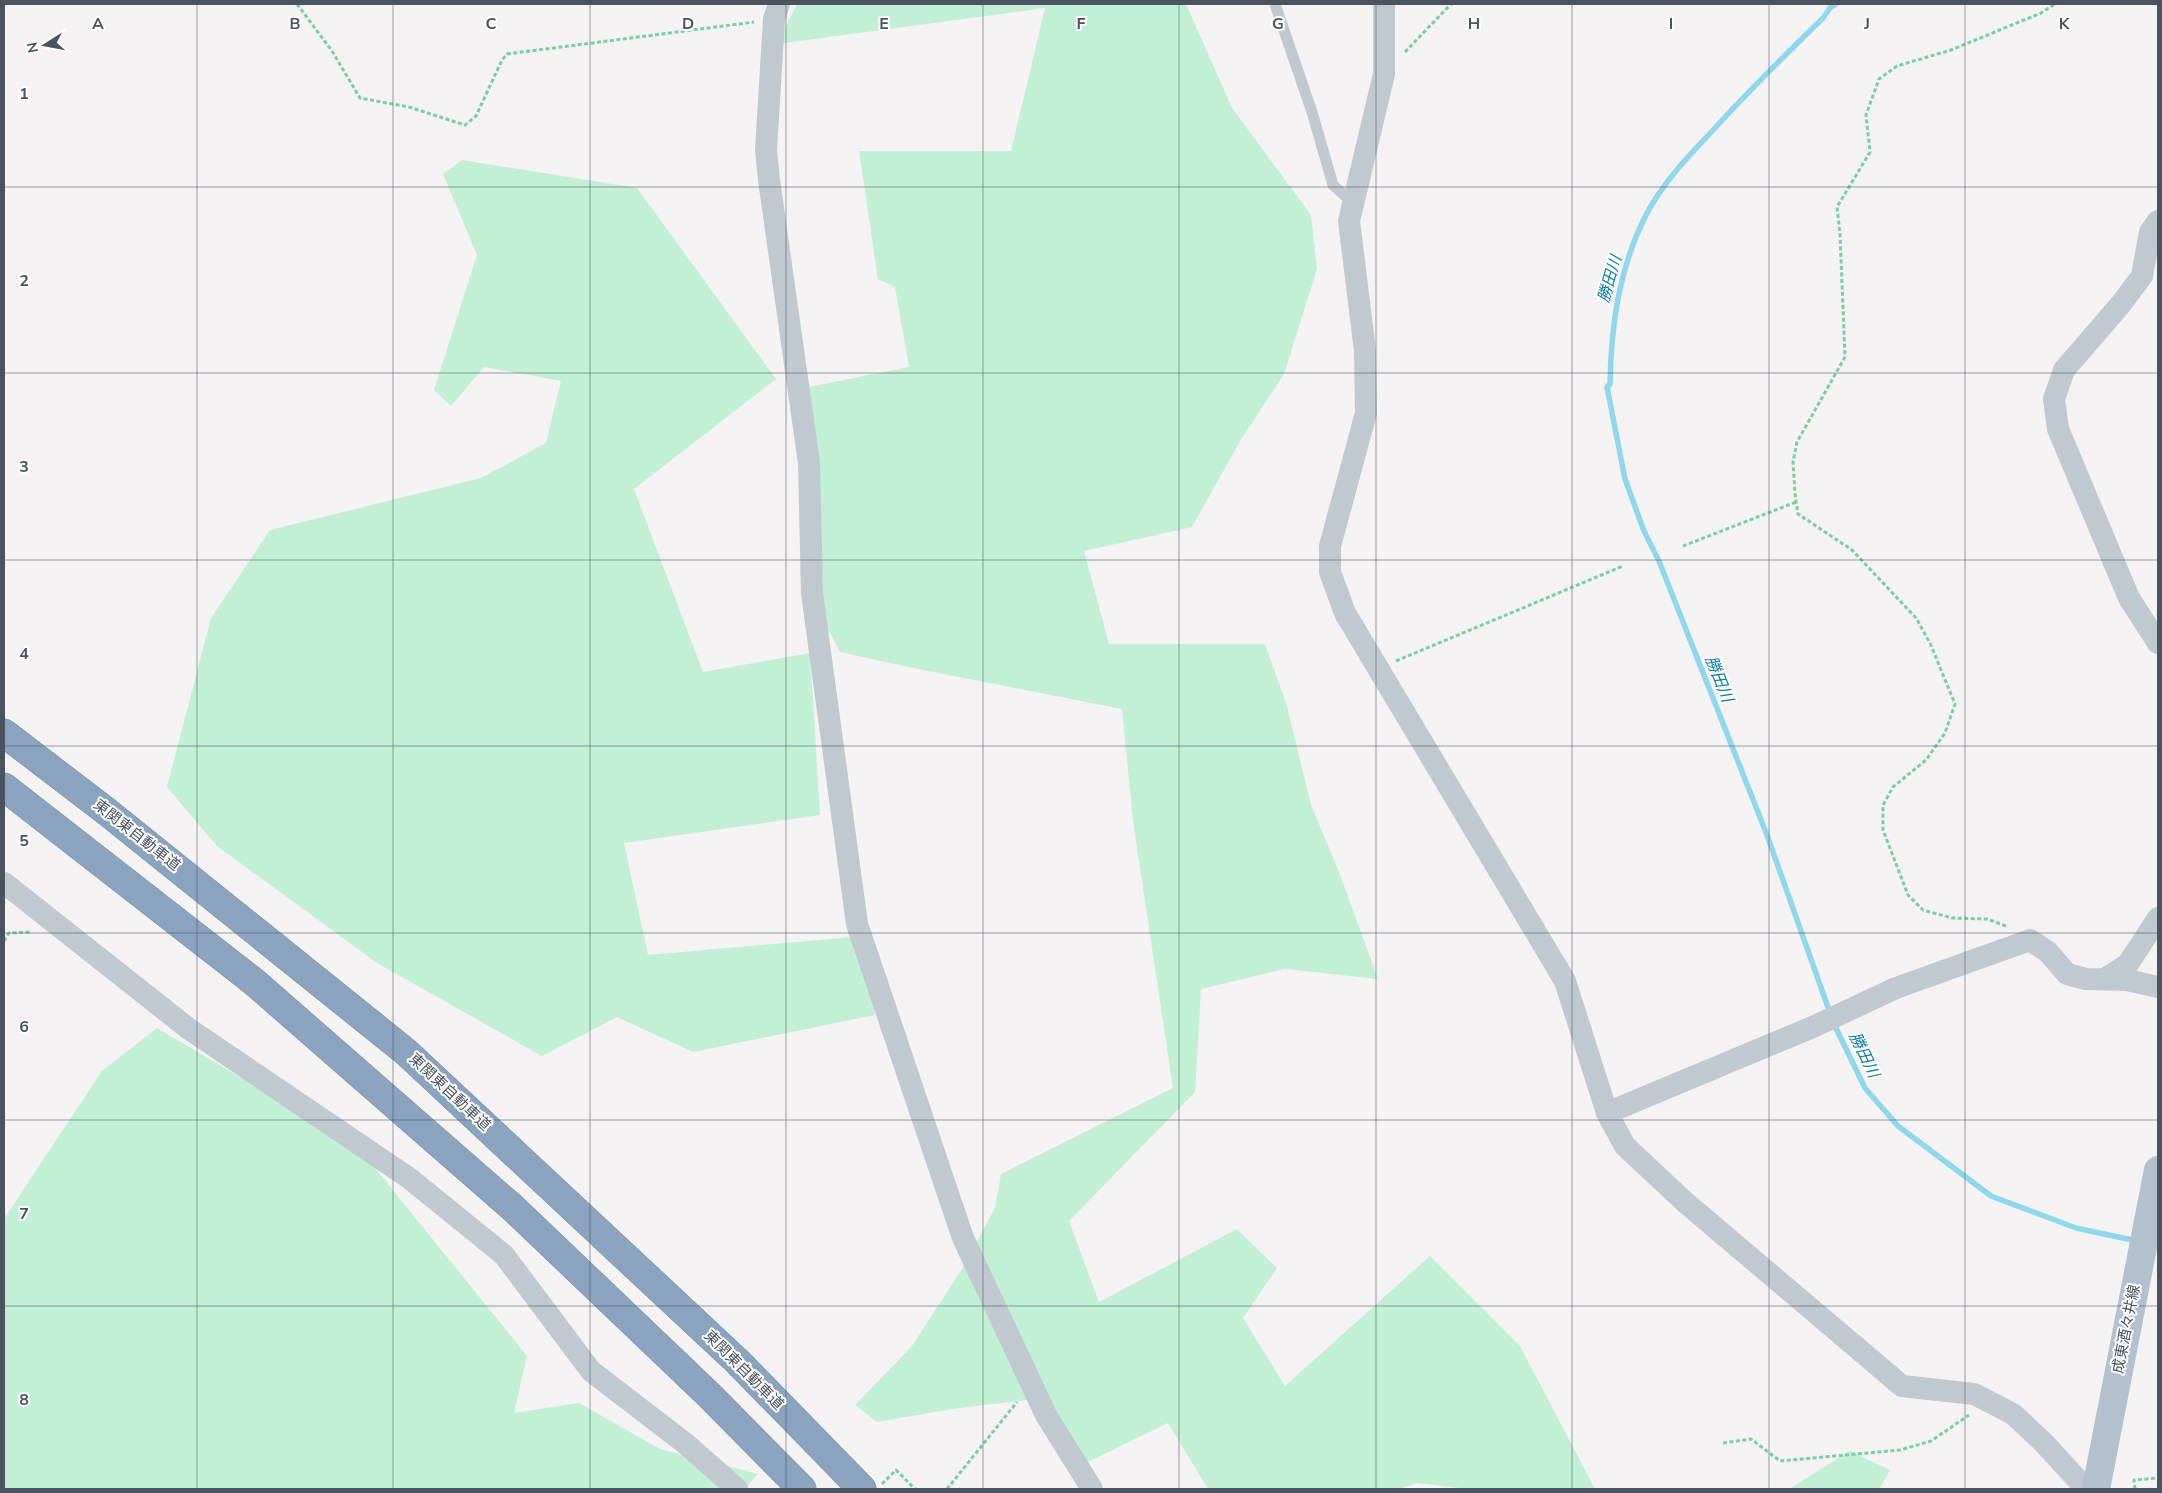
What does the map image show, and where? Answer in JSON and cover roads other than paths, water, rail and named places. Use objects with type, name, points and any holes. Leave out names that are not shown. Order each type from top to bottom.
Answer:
[{"type":"highway","name":"東関東自動車道","points":[[4,733],[106,811],[406,1052],[738,1362],[862,1489]]},
{"type":"highway","points":[[4,787],[253,981],[371,1083],[513,1208],[709,1395],[802,1489]]},
{"type":"main road","name":"成東酒々井線","points":[[2096,1489],[2158,1170]]},
{"type":"street","points":[[1384,4],[1384,74],[1349,221],[1365,351],[1366,413],[1330,546],[1330,572],[1345,613],[1565,981],[1607,1113],[1625,1146],[1686,1203],[1902,1386],[1974,1394],[2013,1414],[2044,1443],[2086,1489]]},
{"type":"street","points":[[776,11],[766,150],[809,463],[812,593],[857,924],[964,1238],[1046,1415],[1092,1489]]},
{"type":"street","points":[[2158,221],[2150,232],[2142,276],[2121,304],[2064,370],[2054,399],[2058,429],[2129,598],[2158,643]]},
{"type":"street","points":[[4,883],[189,1029],[409,1178],[504,1255],[591,1371],[686,1444],[736,1489]]},
{"type":"street","points":[[2105,979],[2128,964],[2158,918]]},
{"type":"street","points":[[1607,1113],[1815,1026],[1896,988],[2030,940],[2048,952],[2066,974],[2086,979],[2127,980],[2158,986]]},
{"type":"lane","points":[[1275,4],[1312,112],[1333,185],[1353,203]]},
{"type":"waterway","name":"勝田川","points":[[1830,1013],[1767,835],[1659,561],[1644,531],[1625,479],[1607,387],[1610,384],[1612,340],[1623,276],[1637,235],[1660,191],[1695,149],[1823,18],[1830,8],[1836,4]]},
{"type":"waterway","name":"勝田川","points":[[1833,1022],[1865,1088],[1898,1126],[1991,1196],[2076,1228],[2137,1241]]}]
